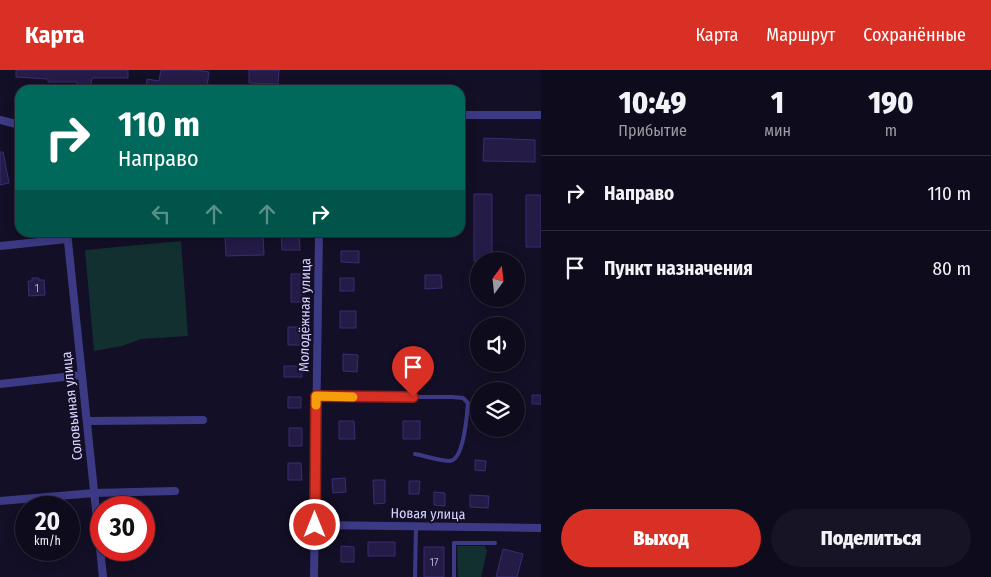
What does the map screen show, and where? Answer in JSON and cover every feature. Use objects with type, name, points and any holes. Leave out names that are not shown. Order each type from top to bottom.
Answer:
[{"type":"street","points":[[465,115],[541,115]]},
{"type":"street","points":[[0,120],[15,124]]},
{"type":"street","points":[[0,246],[60,237]]},
{"type":"street","name":"Соловьиная улица","points":[[67,237],[103,577]]},
{"type":"street","name":"Молодёжная улица","points":[[314,577],[319,237]]},
{"type":"street","points":[[0,384],[82,376]]},
{"type":"street","points":[[87,421],[203,420]]},
{"type":"street","points":[[0,501],[94,493],[175,491]]},
{"type":"street","name":"Новая улица","points":[[315,525],[541,528]]},
{"type":"lane","points":[[316,396],[463,398],[468,403],[462,449],[457,458],[451,461],[415,454]]},
{"type":"lane","points":[[415,577],[416,527]]},
{"type":"lane","points":[[454,577],[454,543],[495,543]]},
{"type":"green space","points":[[181,241],[188,336],[141,339],[122,346],[94,351],[85,250]]},
{"type":"green space","points":[[457,546],[485,546],[487,551],[481,577],[458,577]]},
{"type":"building","points":[[16,70],[128,70],[128,78],[92,78],[91,85],[77,85],[77,82],[48,82],[48,79],[16,77]]},
{"type":"building","points":[[161,70],[209,72],[207,85],[146,85],[147,79],[159,81]]},
{"type":"building","points":[[249,70],[279,70],[278,84],[249,83]]},
{"type":"building","points":[[484,138],[535,140],[535,162],[483,161]]},
{"type":"building","points":[[0,152],[3,152],[9,183],[0,185]]},
{"type":"building","points":[[474,194],[492,194],[492,252],[474,252]]},
{"type":"building","points":[[526,195],[541,195],[541,247],[526,247]]},
{"type":"building","points":[[225,237],[263,237],[264,255],[226,256]]},
{"type":"building","points":[[281,237],[299,237],[300,250],[282,250]]},
{"type":"building","points":[[341,251],[359,251],[359,263],[341,262]]},
{"type":"building","points":[[291,274],[304,274],[304,302],[291,302]]},
{"type":"building","points":[[425,275],[441,275],[442,288],[425,289]]},
{"type":"building","points":[[32,278],[44,280],[45,295],[29,296],[28,281],[32,281]]},
{"type":"building","points":[[340,278],[354,278],[354,291],[340,291]]},
{"type":"building","points":[[340,311],[356,311],[356,328],[340,328]]},
{"type":"building","points":[[288,327],[301,327],[301,345],[288,345]]},
{"type":"building","points":[[343,354],[358,355],[357,372],[343,371]]},
{"type":"building","points":[[284,366],[302,366],[302,377],[284,377]]},
{"type":"building","points":[[532,395],[541,395],[541,404],[532,404]]},
{"type":"building","points":[[288,397],[301,397],[301,408],[288,408]]},
{"type":"building","points":[[339,421],[354,421],[355,439],[339,439]]},
{"type":"building","points":[[403,421],[420,421],[420,439],[403,439]]},
{"type":"building","points":[[289,428],[302,428],[302,446],[289,446]]},
{"type":"building","points":[[475,460],[486,461],[485,471],[475,470]]},
{"type":"building","points":[[288,463],[301,463],[302,480],[288,480]]},
{"type":"building","points":[[345,478],[346,492],[333,493],[332,479]]},
{"type":"building","points":[[373,480],[385,480],[385,503],[374,504]]},
{"type":"building","points":[[409,481],[420,481],[419,494],[409,494]]},
{"type":"building","points":[[434,492],[445,493],[445,506],[434,505]]},
{"type":"building","points":[[470,495],[489,496],[488,508],[470,507]]},
{"type":"building","points":[[368,542],[395,542],[395,556],[368,556]]},
{"type":"building","points":[[341,546],[354,547],[354,562],[341,562]]},
{"type":"building","points":[[424,547],[444,547],[444,577],[424,577]]},
{"type":"building","points":[[503,549],[523,554],[517,577],[496,577]]},
{"type":"slow traffic","points":[[316,405],[316,396],[353,397]]},
{"type":"route","points":[[315,525],[316,396],[413,397]]}]
